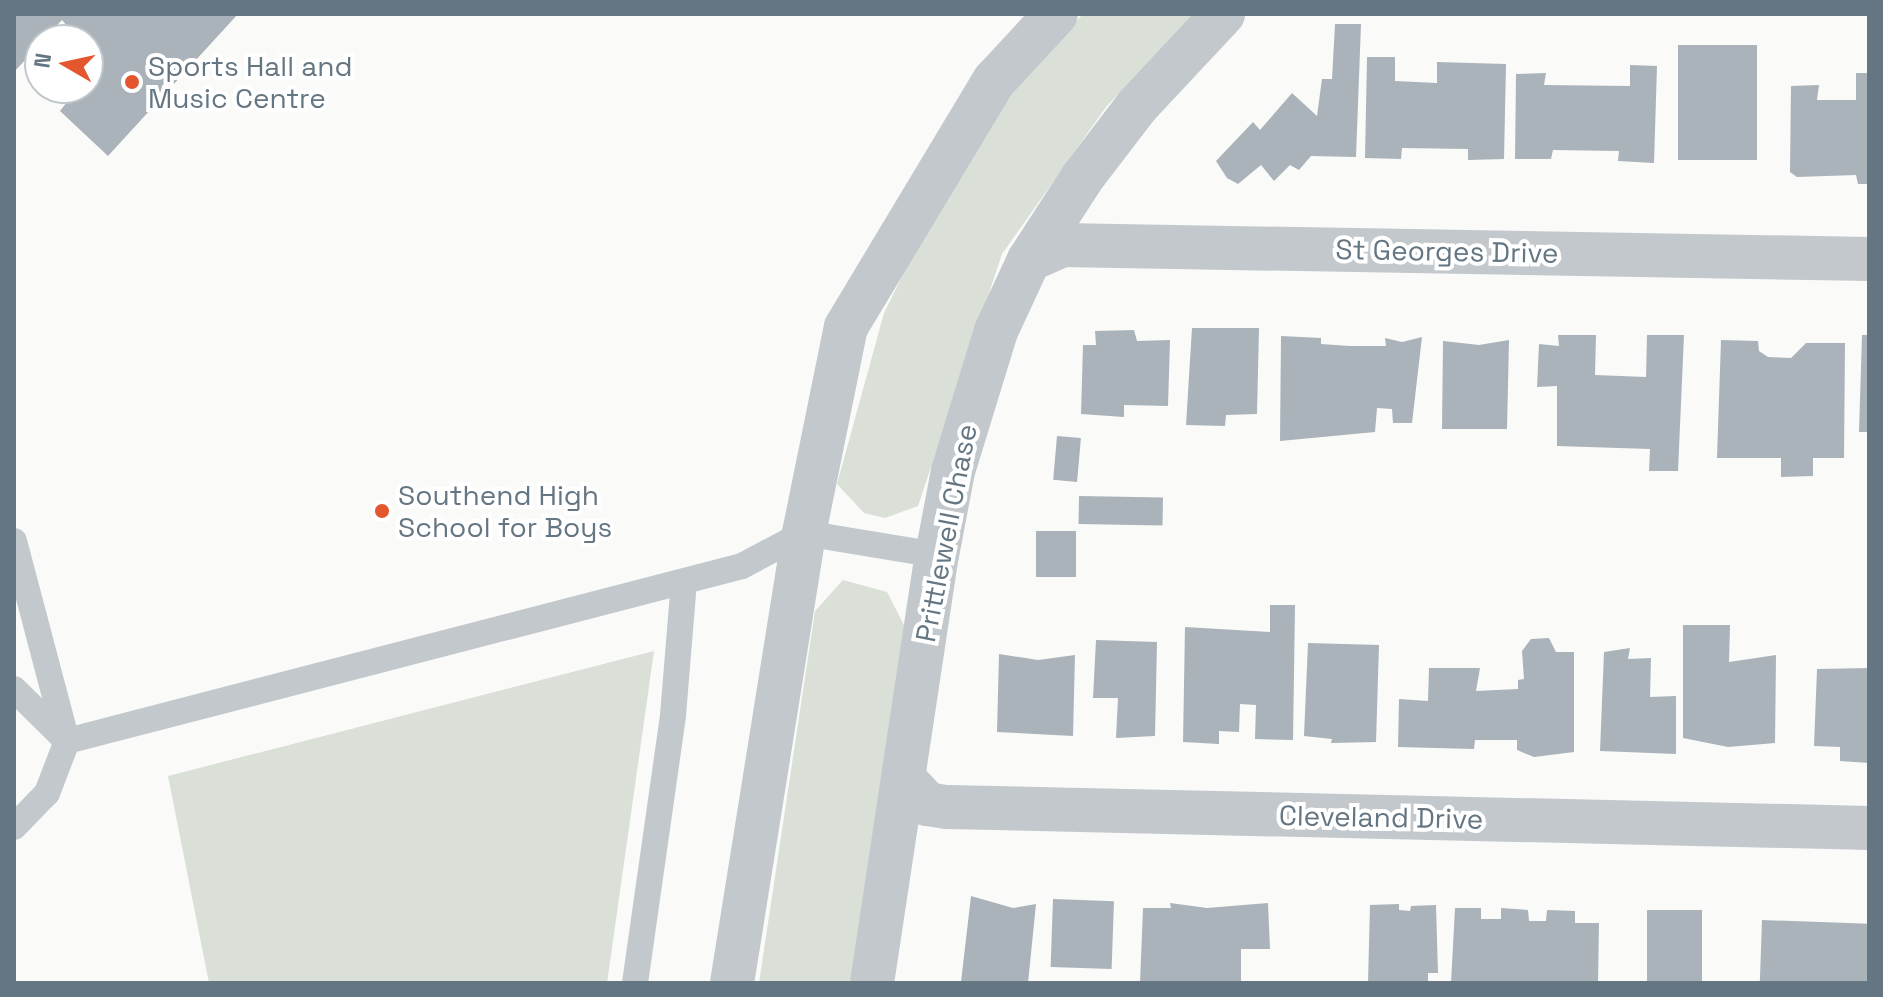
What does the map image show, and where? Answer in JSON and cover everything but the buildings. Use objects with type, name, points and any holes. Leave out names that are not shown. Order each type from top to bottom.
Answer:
[{"type":"street","points":[[732,983],[804,533],[846,327],[994,81],[1056,14]]},
{"type":"street","name":"Prittlewell Chase","points":[[872,983],[937,555],[973,400],[996,331],[1029,260],[1082,178],[1137,106],[1223,14]]},
{"type":"street","name":"St Georges Drive","points":[[1029,260],[1062,245],[1869,259]]},
{"type":"street","name":"Cleveland Drive","points":[[904,779],[927,804],[947,807],[1869,828]]},
{"type":"lane","points":[[67,741],[742,566],[804,533],[937,555]]},
{"type":"lane","points":[[14,541],[67,741],[47,793],[14,827]]},
{"type":"lane","points":[[635,983],[673,715],[684,581]]},
{"type":"lane","points":[[14,689],[67,741]]},
{"type":"shaded area","points":[[1083,14],[1194,14],[1106,107],[1002,254],[918,506],[885,518],[864,513],[837,484],[884,313],[956,167],[1031,69]]},
{"type":"shaded area","points":[[843,580],[887,592],[906,629],[853,983],[759,983],[815,611]]},
{"type":"shaded area","points":[[654,651],[607,983],[209,983],[168,776]]},
{"type":"place","name":"Sports Hall and Music Centre","points":[[132,82]]},
{"type":"place","name":"Southend High School for Boys","points":[[382,511]]}]
